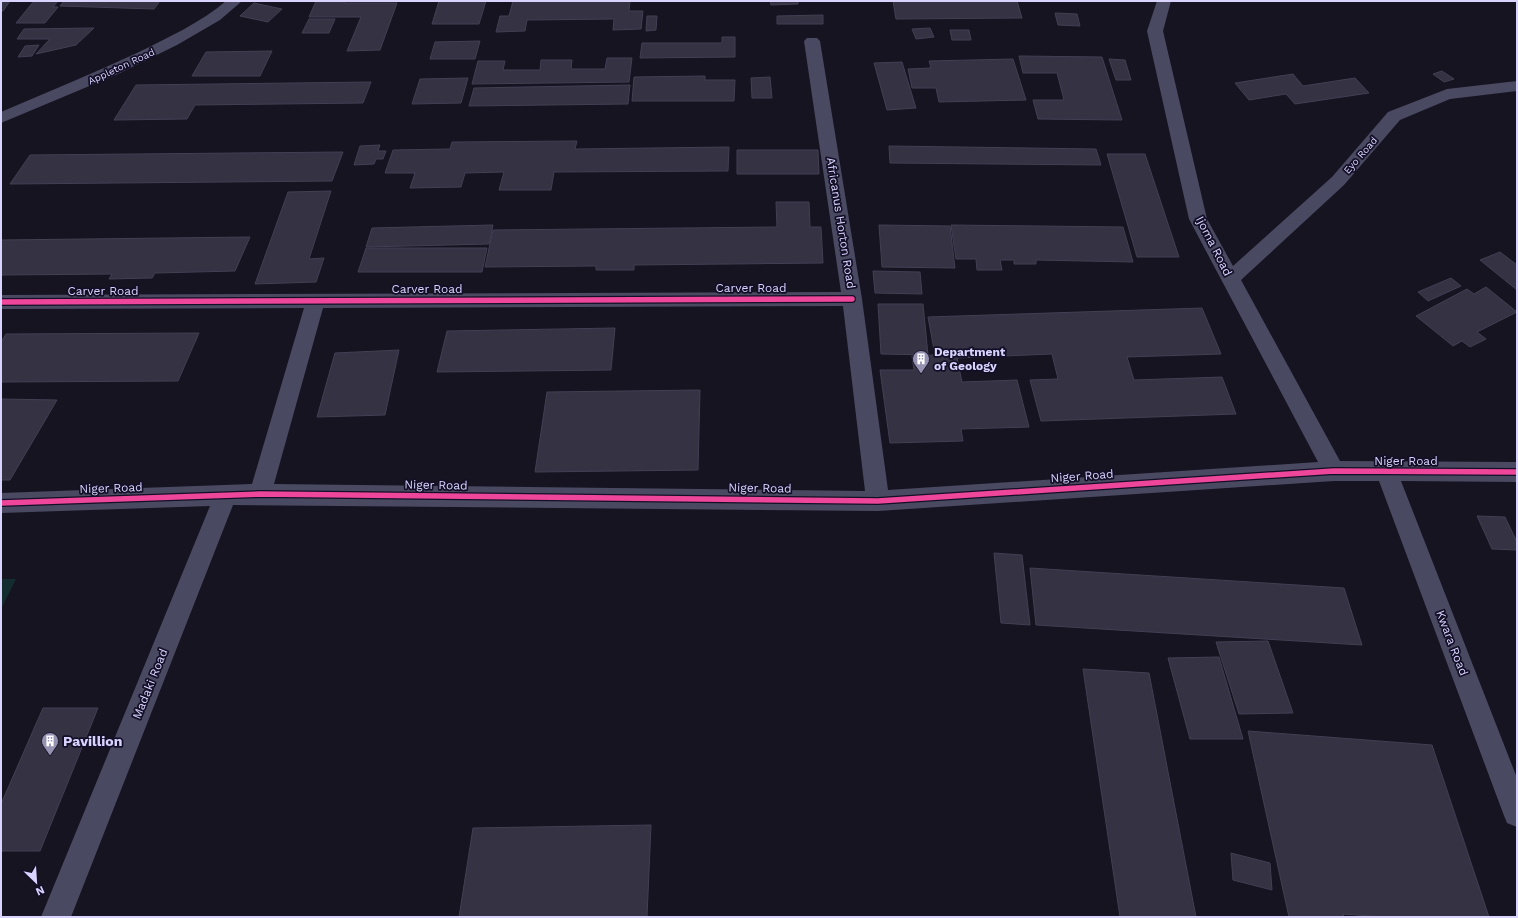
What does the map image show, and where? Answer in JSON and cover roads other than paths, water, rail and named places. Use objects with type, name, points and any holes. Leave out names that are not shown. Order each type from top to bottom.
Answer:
[{"type":"street","name":"Appleton Road","points":[[1,118],[114,70],[168,44],[220,14],[234,1]]},
{"type":"street","name":"Ijoma Road","points":[[1164,1],[1155,31],[1198,219],[1334,471]]},
{"type":"street","name":"Africanus Horton Road","points":[[812,41],[852,299],[878,500]]},
{"type":"street","name":"Eyo Road","points":[[1230,279],[1338,181],[1394,116],[1447,94],[1517,86]]},
{"type":"street","name":"Carver Road","points":[[1,302],[852,299]]},
{"type":"street","points":[[260,494],[316,300]]},
{"type":"street","name":"Niger Road","points":[[1,503],[260,494],[878,500],[1334,471],[1388,473],[1517,472]]},
{"type":"street","name":"Kwara Road","points":[[1388,473],[1517,813]]},
{"type":"street","name":"Madaki Road","points":[[56,917],[226,495]]},
{"type":"place","name":"Department of Geology","points":[[921,374]]},
{"type":"place","name":"Pavillion","points":[[50,756]]}]
